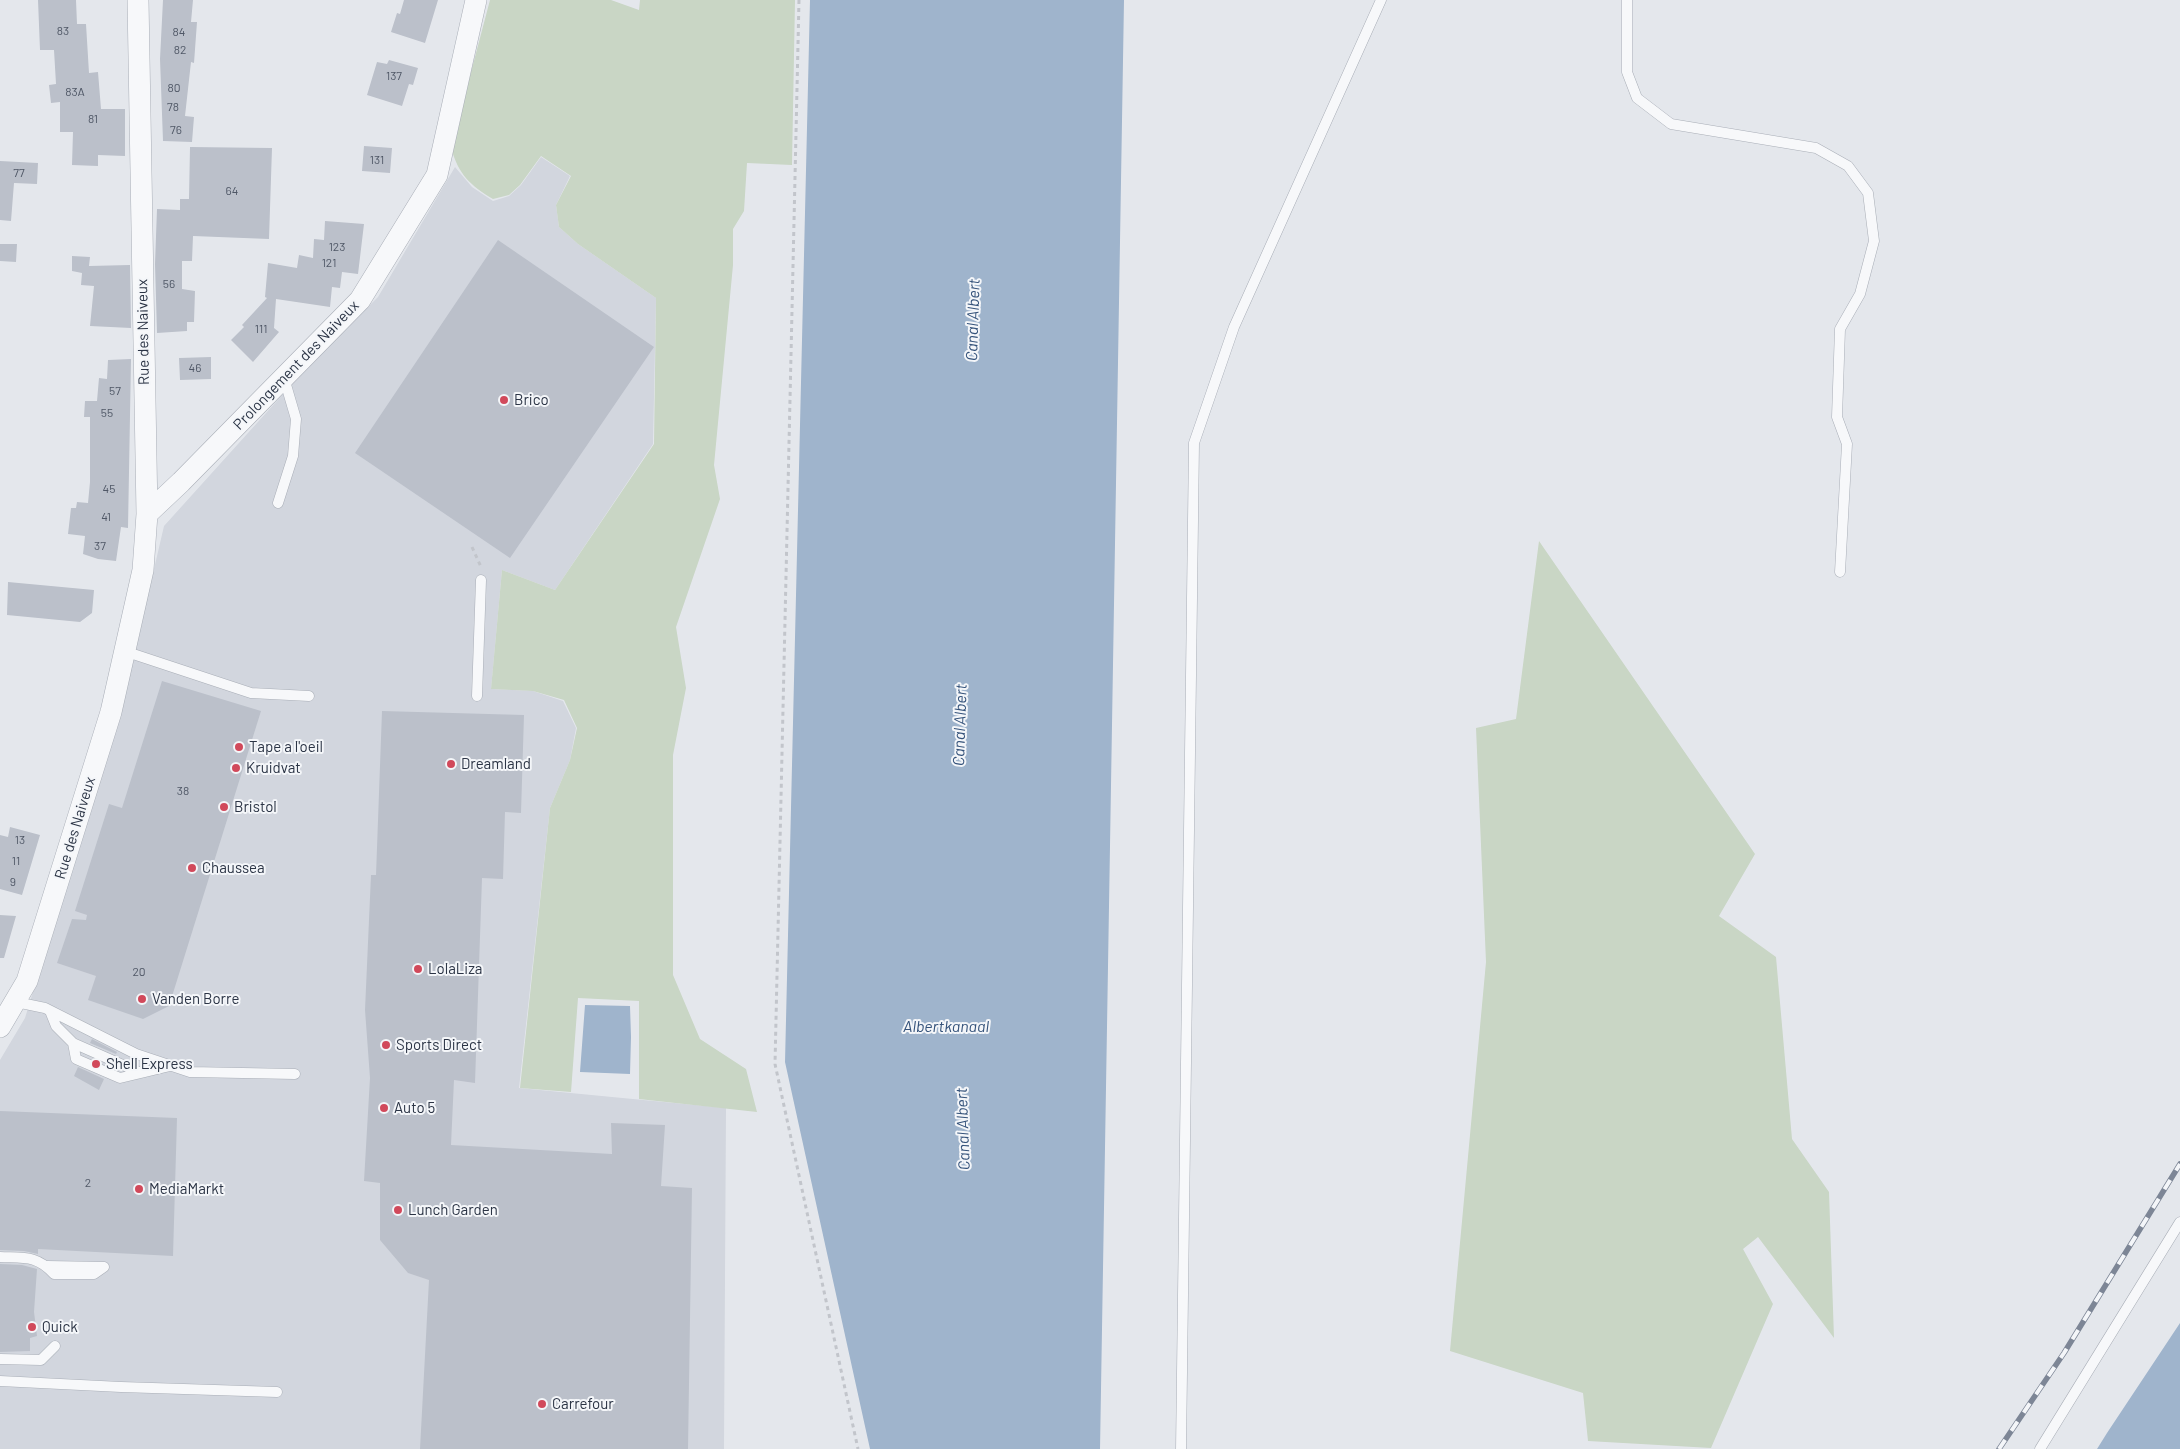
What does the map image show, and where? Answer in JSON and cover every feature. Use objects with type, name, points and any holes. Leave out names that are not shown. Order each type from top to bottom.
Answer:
[{"type":"street","name":"Prolongement des Naiveux","points":[[147,514],[181,482],[360,300],[437,176],[476,0]]},
{"type":"street","name":"Rue des Naiveux","points":[[0,1027],[8,1002],[27,981],[95,764],[111,712],[143,570],[147,514],[138,5]]},
{"type":"lane","points":[[1181,1449],[1194,443],[1234,326],[1380,0]]},
{"type":"lane","points":[[1627,0],[1627,72],[1637,98],[1671,124],[1816,148],[1848,166],[1868,193],[1874,241],[1860,294],[1840,329],[1837,417],[1847,444],[1840,572]]},
{"type":"lane","points":[[278,503],[293,456],[296,419],[284,378]]},
{"type":"lane","points":[[477,696],[481,576]]},
{"type":"lane","points":[[124,651],[252,693],[309,696]]},
{"type":"lane","points":[[8,1002],[50,1011],[136,1054],[190,1072],[294,1074]]},
{"type":"lane","points":[[50,1011],[56,1026],[73,1043],[141,1072],[171,1066]]},
{"type":"lane","points":[[2040,1449],[2180,1222]]},
{"type":"lane","points":[[0,1257],[33,1258],[47,1266],[104,1267]]},
{"type":"lane","points":[[0,1359],[42,1360],[55,1346]]},
{"type":"lane","points":[[0,1381],[276,1392]]},
{"type":"path","points":[[799,0],[775,1064],[858,1449]]},
{"type":"path","points":[[472,547],[481,564],[481,576]]},
{"type":"shaded area","points":[[541,157],[570,176],[556,205],[559,227],[578,244],[656,298],[653,444],[555,590],[502,570],[491,689],[533,691],[563,701],[576,728],[570,760],[550,808],[519,1088],[726,1108],[724,1449],[0,1449],[0,1060],[25,1018],[128,681],[164,526],[303,372],[378,297],[455,167],[472,187],[493,201],[509,196],[521,185]]},
{"type":"green space","points":[[490,0],[611,0],[639,10],[640,0],[795,0],[792,165],[747,163],[744,211],[733,229],[733,265],[714,465],[720,499],[676,627],[686,688],[673,755],[673,975],[700,1039],[746,1069],[757,1112],[639,1099],[639,1001],[578,998],[571,1092],[520,1088],[550,808],[570,760],[577,728],[564,700],[533,691],[491,689],[502,570],[555,590],[654,444],[656,298],[578,244],[559,227],[556,205],[571,176],[541,156],[520,185],[509,195],[493,199],[472,184],[458,165],[451,148]]},
{"type":"green space","points":[[1539,541],[1755,854],[1719,916],[1776,957],[1792,1139],[1829,1192],[1834,1338],[1758,1237],[1743,1249],[1773,1304],[1711,1448],[1588,1441],[1583,1393],[1450,1351],[1486,962],[1476,728],[1516,719]]},
{"type":"water","name":"Albertkanaal","points":[[810,0],[1124,0],[1100,1449],[870,1449],[785,1062]]},
{"type":"water","points":[[585,1005],[630,1006],[630,1074],[580,1072]]},
{"type":"water","points":[[2180,1323],[2180,1449],[2097,1449],[2107,1433]]},
{"type":"building","points":[[38,0],[76,0],[77,24],[86,24],[89,73],[98,72],[101,109],[125,109],[125,156],[98,155],[98,166],[72,165],[73,132],[60,132],[60,102],[51,103],[49,85],[56,84],[54,50],[40,50]]},
{"type":"building","points":[[163,0],[193,0],[191,22],[197,22],[194,63],[191,62],[185,116],[194,117],[192,142],[163,141],[160,59]]},
{"type":"building","points":[[404,0],[438,0],[425,43],[391,32],[397,13],[400,14]]},
{"type":"building","points":[[389,60],[418,68],[413,85],[409,84],[402,106],[367,95],[377,62],[387,64]]},
{"type":"building","points":[[364,146],[392,148],[390,173],[362,171]]},
{"type":"building","points":[[190,147],[272,148],[269,239],[193,236],[192,261],[182,261],[182,289],[195,291],[194,322],[187,322],[187,331],[157,333],[155,264],[157,209],[180,210],[180,199],[189,199]]},
{"type":"building","points":[[0,161],[38,163],[37,184],[14,183],[11,221],[0,220]]},
{"type":"building","points":[[325,221],[364,224],[358,274],[342,272],[340,288],[332,287],[330,307],[276,299],[274,328],[279,332],[253,362],[231,340],[267,298],[265,297],[268,263],[297,268],[299,255],[313,258],[314,239],[324,240]]},
{"type":"building","name":"Brico","points":[[498,240],[654,347],[510,558],[355,453]]},
{"type":"building","points":[[0,244],[17,244],[16,262],[0,261]]},
{"type":"building","points":[[72,256],[90,257],[89,266],[130,265],[131,328],[90,326],[94,286],[81,285],[82,273],[72,271]]},
{"type":"building","points":[[211,357],[211,379],[180,380],[179,358]]},
{"type":"building","points":[[131,359],[128,528],[121,527],[116,561],[98,559],[83,554],[85,536],[68,534],[71,508],[76,508],[77,502],[88,503],[90,482],[90,417],[84,417],[85,401],[97,401],[99,378],[107,379],[108,360]]},
{"type":"building","points":[[8,582],[94,590],[92,613],[80,622],[7,615]]},
{"type":"building","points":[[162,681],[261,711],[169,1006],[143,1019],[88,1000],[96,976],[57,963],[72,919],[86,920],[87,915],[75,911],[109,804],[122,808]]},
{"type":"building","points":[[382,711],[524,715],[521,813],[505,812],[503,879],[482,878],[475,1083],[454,1080],[451,1145],[612,1154],[611,1123],[665,1125],[661,1186],[692,1188],[688,1449],[420,1449],[429,1280],[408,1273],[380,1240],[380,1183],[364,1181],[370,1078],[365,1010],[371,875],[376,875]]},
{"type":"building","points":[[10,827],[40,835],[22,895],[0,889],[0,835],[8,837]]},
{"type":"building","points":[[0,915],[16,916],[4,958],[0,958]]},
{"type":"building","points":[[92,1039],[117,1052],[116,1054],[90,1043]]},
{"type":"building","points":[[78,1067],[104,1079],[99,1090],[74,1076]]},
{"type":"building","points":[[0,1111],[177,1118],[173,1256],[38,1249],[38,1254],[24,1251],[0,1250]]},
{"type":"building","points":[[0,1264],[22,1265],[37,1269],[34,1312],[37,1336],[30,1338],[30,1351],[0,1352]]},
{"type":"railway","points":[[1999,1449],[2064,1353],[2180,1164]]},
{"type":"place","name":"Brico","points":[[504,400]]},
{"type":"place","name":"Tape a l'oeil","points":[[239,747]]},
{"type":"place","name":"Dreamland","points":[[451,764]]},
{"type":"place","name":"Kruidvat","points":[[236,768]]},
{"type":"place","name":"Bristol","points":[[224,807]]},
{"type":"place","name":"Chaussea","points":[[192,868]]},
{"type":"place","name":"LolaLiza","points":[[418,969]]},
{"type":"place","name":"Vanden Borre","points":[[142,999]]},
{"type":"place","name":"Sports Direct","points":[[386,1045]]},
{"type":"place","name":"Shell Express","points":[[96,1064]]},
{"type":"place","name":"Auto 5","points":[[384,1108]]},
{"type":"place","name":"MediaMarkt","points":[[139,1189]]},
{"type":"place","name":"Lunch Garden","points":[[398,1210]]},
{"type":"place","name":"Quick","points":[[32,1327]]},
{"type":"place","name":"Carrefour","points":[[542,1404]]},
{"type":"water label","name":"Canal Albert","points":[[973,320]]},
{"type":"water label","name":"Canal Albert","points":[[960,725]]},
{"type":"water label","name":"Canal Albert","points":[[963,1129]]}]
